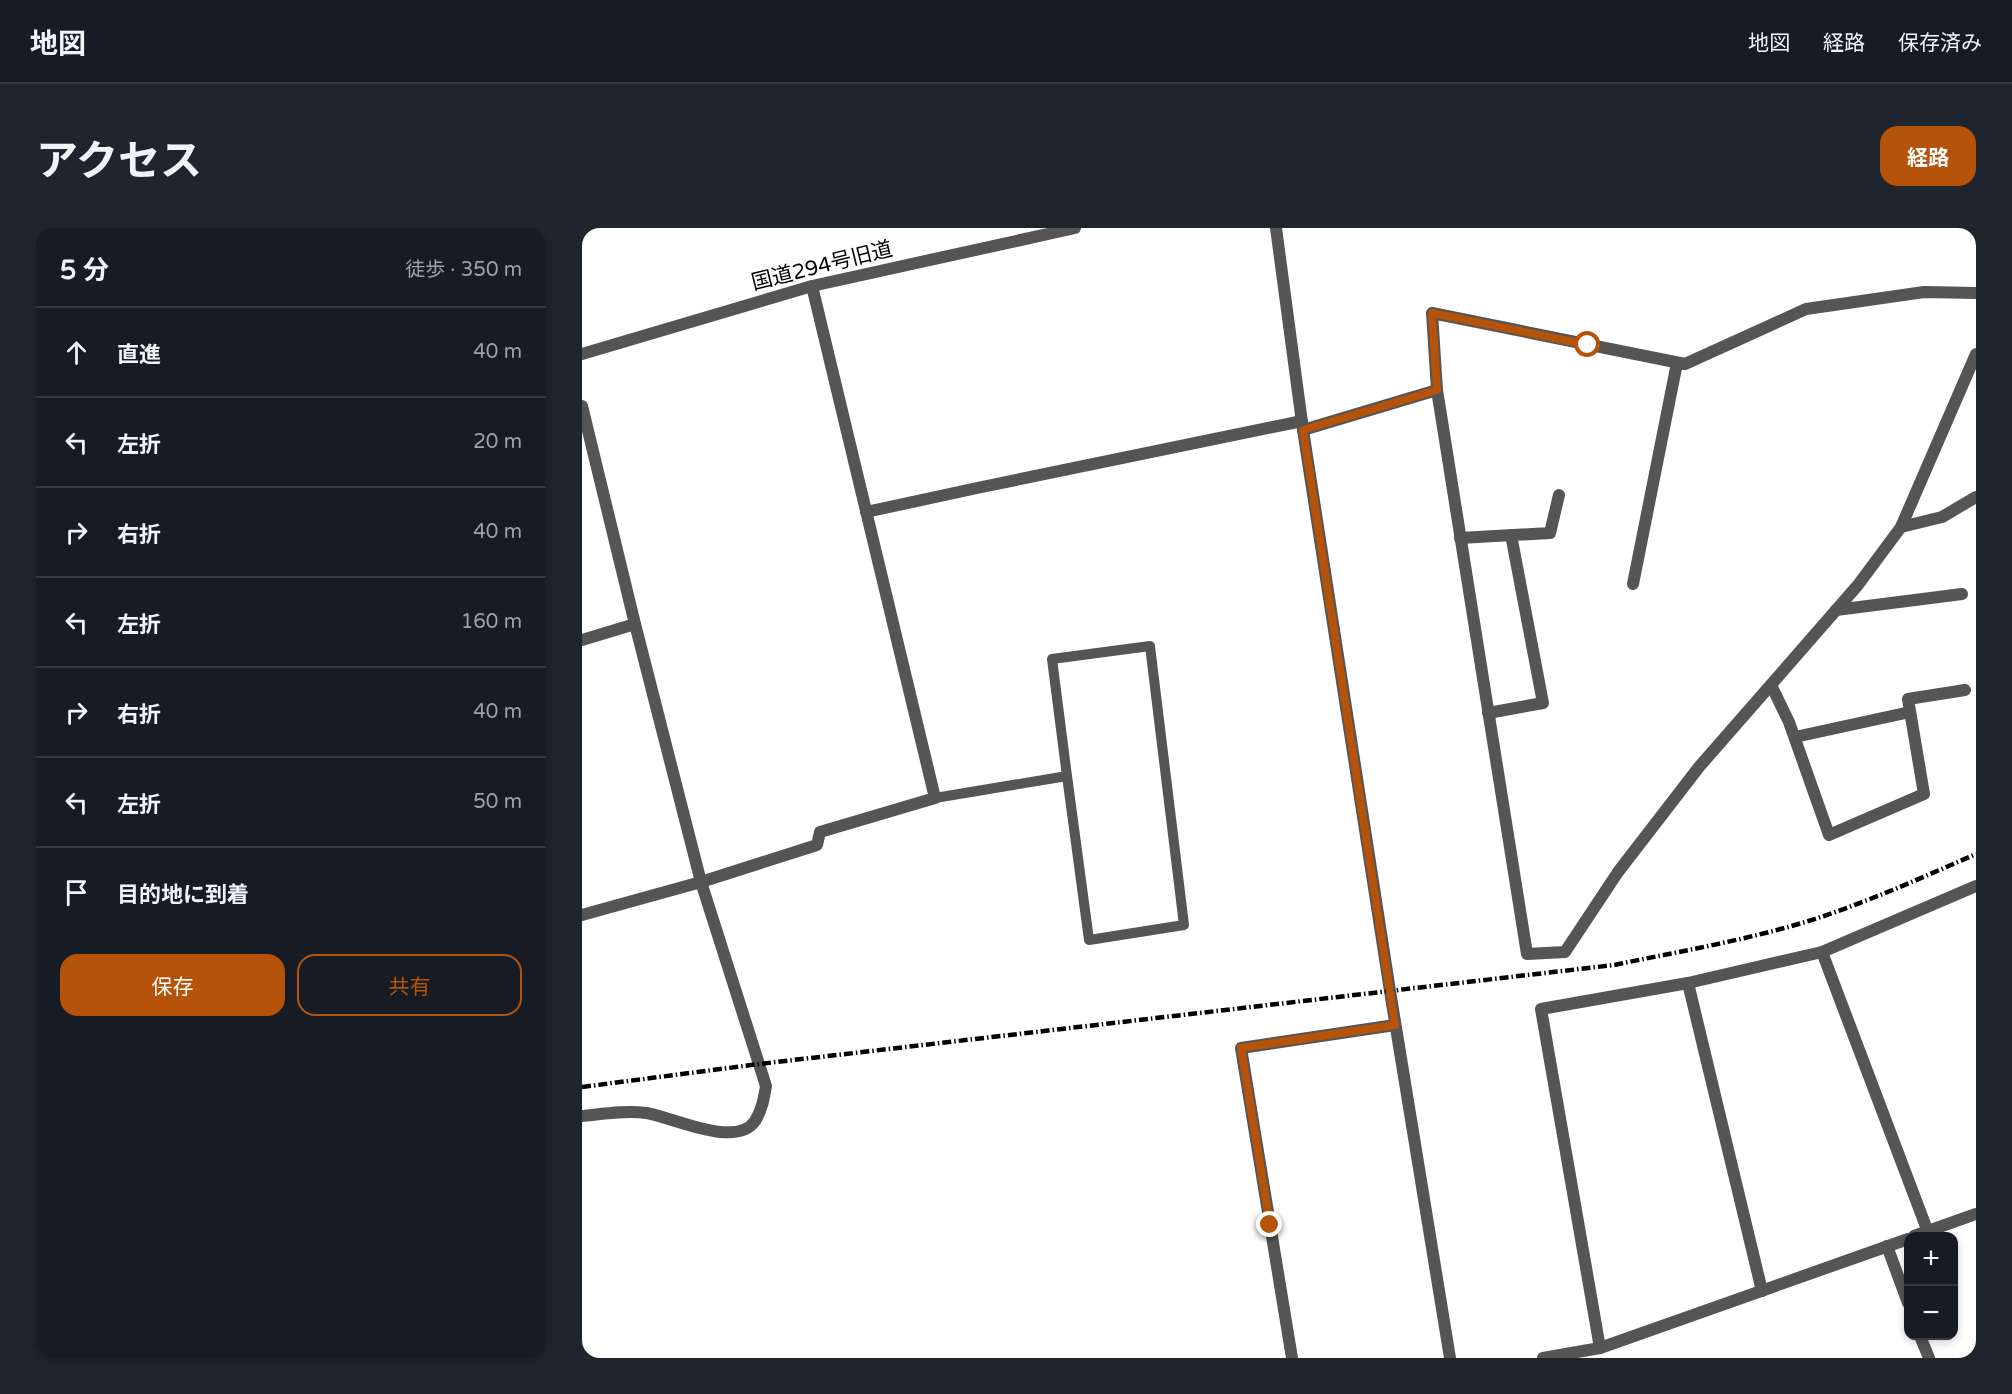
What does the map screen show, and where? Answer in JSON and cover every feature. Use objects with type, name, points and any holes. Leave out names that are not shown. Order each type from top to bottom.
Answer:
[{"type":"street","name":"国道294号旧道","points":[[582,354],[812,286],[1075,228]]},
{"type":"street","points":[[1276,228],[1302,426],[1395,1025],[1450,1358]]},
{"type":"street","points":[[582,915],[701,882],[817,845],[820,832],[935,798],[812,286]]},
{"type":"street","points":[[1976,293],[1924,292],[1806,309],[1685,364],[1432,313],[1437,390],[1527,954],[1565,952],[1618,872],[1699,768],[1858,585],[1901,527],[1976,354]]},
{"type":"street","points":[[1633,584],[1677,363]]},
{"type":"street","points":[[866,512],[977,488],[1302,426],[1437,390]]},
{"type":"street","points":[[582,406],[701,882],[766,1086],[763,1104],[754,1122],[743,1131],[726,1132],[699,1128],[645,1113],[582,1116]]},
{"type":"street","points":[[1460,538],[1550,533],[1559,495]]},
{"type":"street","points":[[1901,527],[1942,517],[1976,497]]},
{"type":"street","points":[[1488,713],[1543,703],[1511,535]]},
{"type":"street","points":[[1836,610],[1962,594]]},
{"type":"street","points":[[582,640],[635,624]]},
{"type":"street","points":[[1771,685],[1795,737],[1829,835],[1924,794],[1908,699],[1965,690]]},
{"type":"street","points":[[1795,737],[1910,712]]},
{"type":"street","points":[[1600,1348],[1541,1009],[1688,983],[1822,952],[1976,886]]},
{"type":"street","points":[[1822,952],[1928,1232],[1976,1214]]},
{"type":"street","points":[[1688,983],[1762,1291]]},
{"type":"street","points":[[1292,1358],[1241,1048],[1395,1025]]},
{"type":"street","points":[[1543,1358],[1576,1356],[1904,1240]]},
{"type":"street","points":[[1887,1246],[1904,1292]]},
{"type":"street","points":[[1922,1340],[1929,1358]]},
{"type":"lane","points":[[1150,646],[1184,925],[1089,940],[1066,776],[1052,659],[1150,646]]},
{"type":"lane","points":[[935,798],[1066,776]]},
{"type":"railway","points":[[582,1087],[759,1064],[1614,965],[1732,941],[1802,923],[1868,900],[1976,854]]},
{"type":"route","points":[[1270,1225],[1241,1048],[1395,1025],[1303,430],[1437,390],[1432,313],[1588,345]]}]
